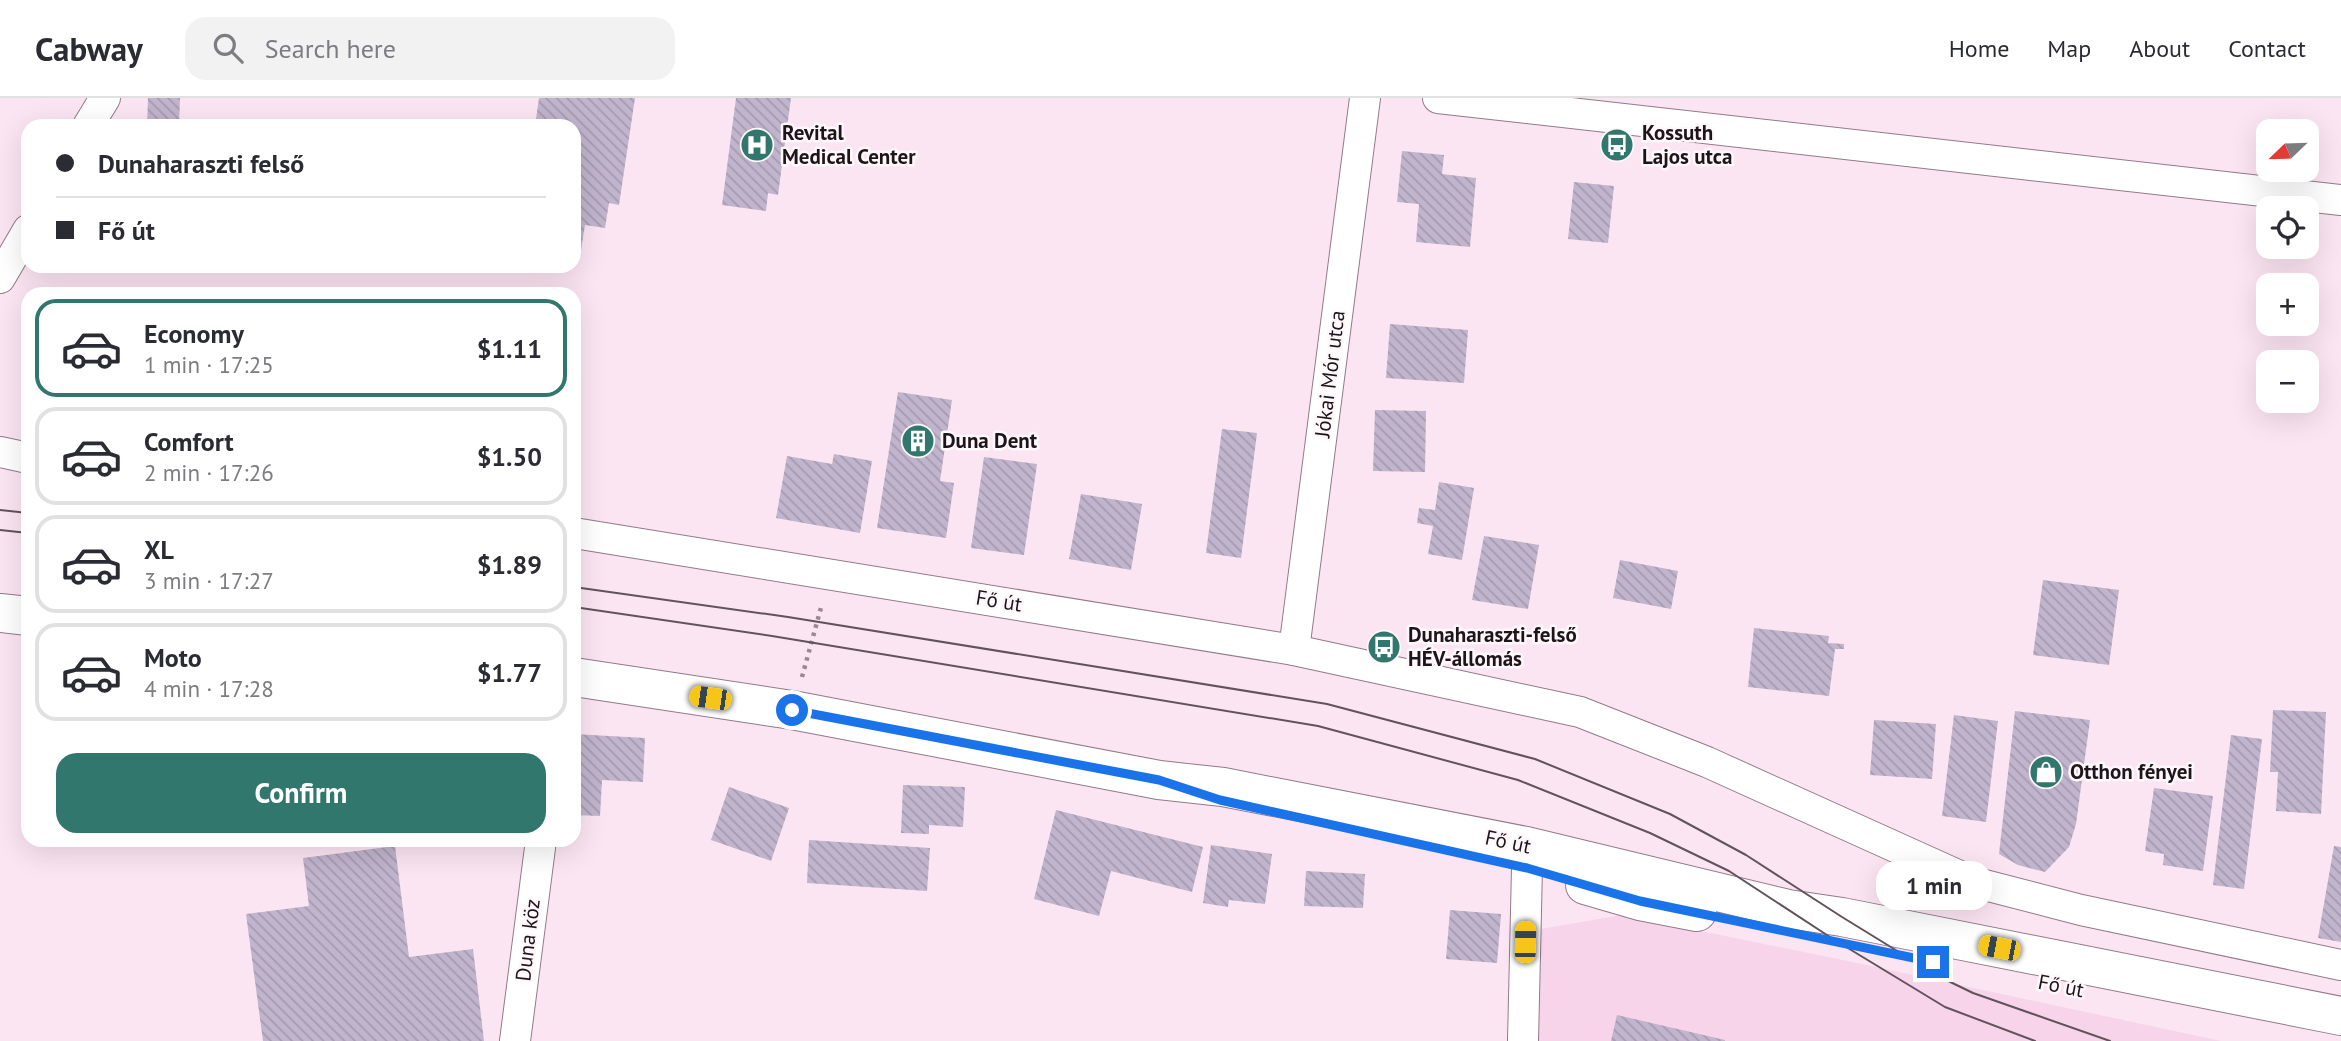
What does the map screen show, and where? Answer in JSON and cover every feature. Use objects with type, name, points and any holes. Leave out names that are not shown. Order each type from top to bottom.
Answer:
[{"type":"main road","points":[[0,613],[21,615]]},
{"type":"main road","points":[[581,678],[792,710],[1159,780]]},
{"type":"main road","name":"Fő út","points":[[1159,780],[1220,800],[1527,868],[1640,901],[1833,939],[1907,957],[2341,1035]]},
{"type":"main road","name":"Fő út","points":[[1159,780],[1223,787],[1513,843],[1788,909],[2341,1016]]},
{"type":"street","points":[[93,119],[105,98]]},
{"type":"street","name":"Jókai Mór utca","points":[[1294,650],[1365,98]]},
{"type":"street","points":[[1438,98],[2341,200]]},
{"type":"street","points":[[0,278],[21,242]]},
{"type":"street","points":[[0,452],[21,456]]},
{"type":"street","name":"Fő út","points":[[581,534],[1294,650],[1580,712],[1707,762],[1973,882],[2081,910],[2341,965]]},
{"type":"street","name":"Duna köz","points":[[515,1041],[540,847]]},
{"type":"street","points":[[1523,1041],[1527,868]]},
{"type":"path","points":[[792,710],[830,573]]},
{"type":"shaded area","points":[[1622,915],[2221,1041],[1533,1041],[1535,930]]},
{"type":"building","points":[[148,98],[180,98],[179,119],[147,119]]},
{"type":"building","points":[[539,98],[635,98],[619,205],[609,203],[605,228],[585,225],[581,250],[581,119],[536,119]]},
{"type":"building","name":"Revital Medical Center","points":[[736,98],[791,98],[778,195],[768,193],[766,211],[722,205]]},
{"type":"building","points":[[1402,151],[1444,155],[1442,174],[1476,178],[1470,247],[1416,242],[1419,204],[1397,202]]},
{"type":"building","points":[[1574,182],[1614,186],[1608,243],[1568,239]]},
{"type":"building","points":[[1390,324],[1468,330],[1464,383],[1386,378]]},
{"type":"building","name":"Duna Dent","points":[[898,392],[952,400],[940,481],[954,483],[946,538],[877,528]]},
{"type":"building","points":[[1375,410],[1426,411],[1425,472],[1373,471]]},
{"type":"building","points":[[1222,429],[1257,433],[1241,558],[1206,553]]},
{"type":"building","points":[[834,454],[872,461],[860,533],[776,518],[787,456],[832,464]]},
{"type":"building","points":[[984,457],[1037,464],[1024,555],[971,548]]},
{"type":"building","points":[[1439,482],[1474,488],[1462,560],[1428,554],[1433,526],[1417,523],[1419,508],[1435,510]]},
{"type":"building","points":[[1081,494],[1142,504],[1131,570],[1069,559]]},
{"type":"building","points":[[1484,536],[1539,545],[1528,609],[1472,600]]},
{"type":"building","points":[[1620,560],[1678,571],[1671,609],[1613,598]]},
{"type":"building","points":[[2043,580],[2119,590],[2109,665],[2033,655]]},
{"type":"building","points":[[1754,628],[1829,636],[1828,643],[1844,644],[1844,649],[1835,649],[1829,696],[1748,687]]},
{"type":"building","points":[[2273,710],[2326,712],[2321,814],[2276,811],[2278,772],[2270,772]]},
{"type":"building","name":"Otthon fényei","points":[[2015,711],[2090,720],[2076,824],[2069,847],[2045,872],[2018,865],[1999,854]]},
{"type":"building","points":[[1954,715],[1998,721],[1986,822],[1942,816]]},
{"type":"building","points":[[1874,720],[1936,724],[1932,779],[1870,775]]},
{"type":"building","points":[[581,734],[645,738],[643,782],[602,780],[600,816],[581,815]]},
{"type":"building","points":[[2231,735],[2262,739],[2244,889],[2213,885]]},
{"type":"building","points":[[903,785],[965,787],[963,827],[929,825],[929,834],[901,833]]},
{"type":"building","points":[[729,787],[789,808],[771,861],[711,840]]},
{"type":"building","points":[[2154,788],[2213,796],[2203,871],[2163,865],[2164,854],[2145,851]]},
{"type":"building","points":[[1056,810],[1203,847],[1192,892],[1111,871],[1099,916],[1034,899]]},
{"type":"building","points":[[809,840],[930,848],[927,891],[807,883]]},
{"type":"building","points":[[1211,845],[1272,854],[1265,904],[1229,900],[1228,907],[1203,903]]},
{"type":"building","points":[[2334,846],[2341,847],[2341,942],[2318,938]]},
{"type":"building","points":[[395,847],[409,957],[473,949],[484,1041],[263,1041],[246,914],[309,906],[303,858]]},
{"type":"building","points":[[1306,871],[1365,874],[1363,908],[1304,906]]},
{"type":"building","points":[[1450,910],[1501,914],[1497,963],[1446,959]]},
{"type":"building","points":[[1617,1015],[1725,1040],[1725,1041],[1611,1041]]},
{"type":"tram line","points":[[0,510],[21,512]]},
{"type":"tram line","points":[[0,530],[21,532]]},
{"type":"tram line","points":[[581,588],[788,617],[1327,704],[1535,759],[1670,814],[1746,855],[1938,976],[1973,993],[2110,1041]]},
{"type":"tram line","points":[[581,608],[772,636],[1318,726],[1518,780],[1650,833],[1729,871],[1833,939],[1945,1007],[2035,1041]]},
{"type":"place","name":"Revital Medical Center","points":[[757,145]]},
{"type":"place","name":"Kossuth Lajos utca","points":[[1617,145]]},
{"type":"place","name":"Duna Dent","points":[[918,441]]},
{"type":"place","name":"Dunaharaszti-felső HÉV-állomás","points":[[1384,647]]},
{"type":"place","name":"Otthon fényei","points":[[2046,772]]},
{"type":"route","points":[[792,710],[1159,780],[1220,800],[1527,868],[1640,901],[1833,939],[1933,962]]}]
